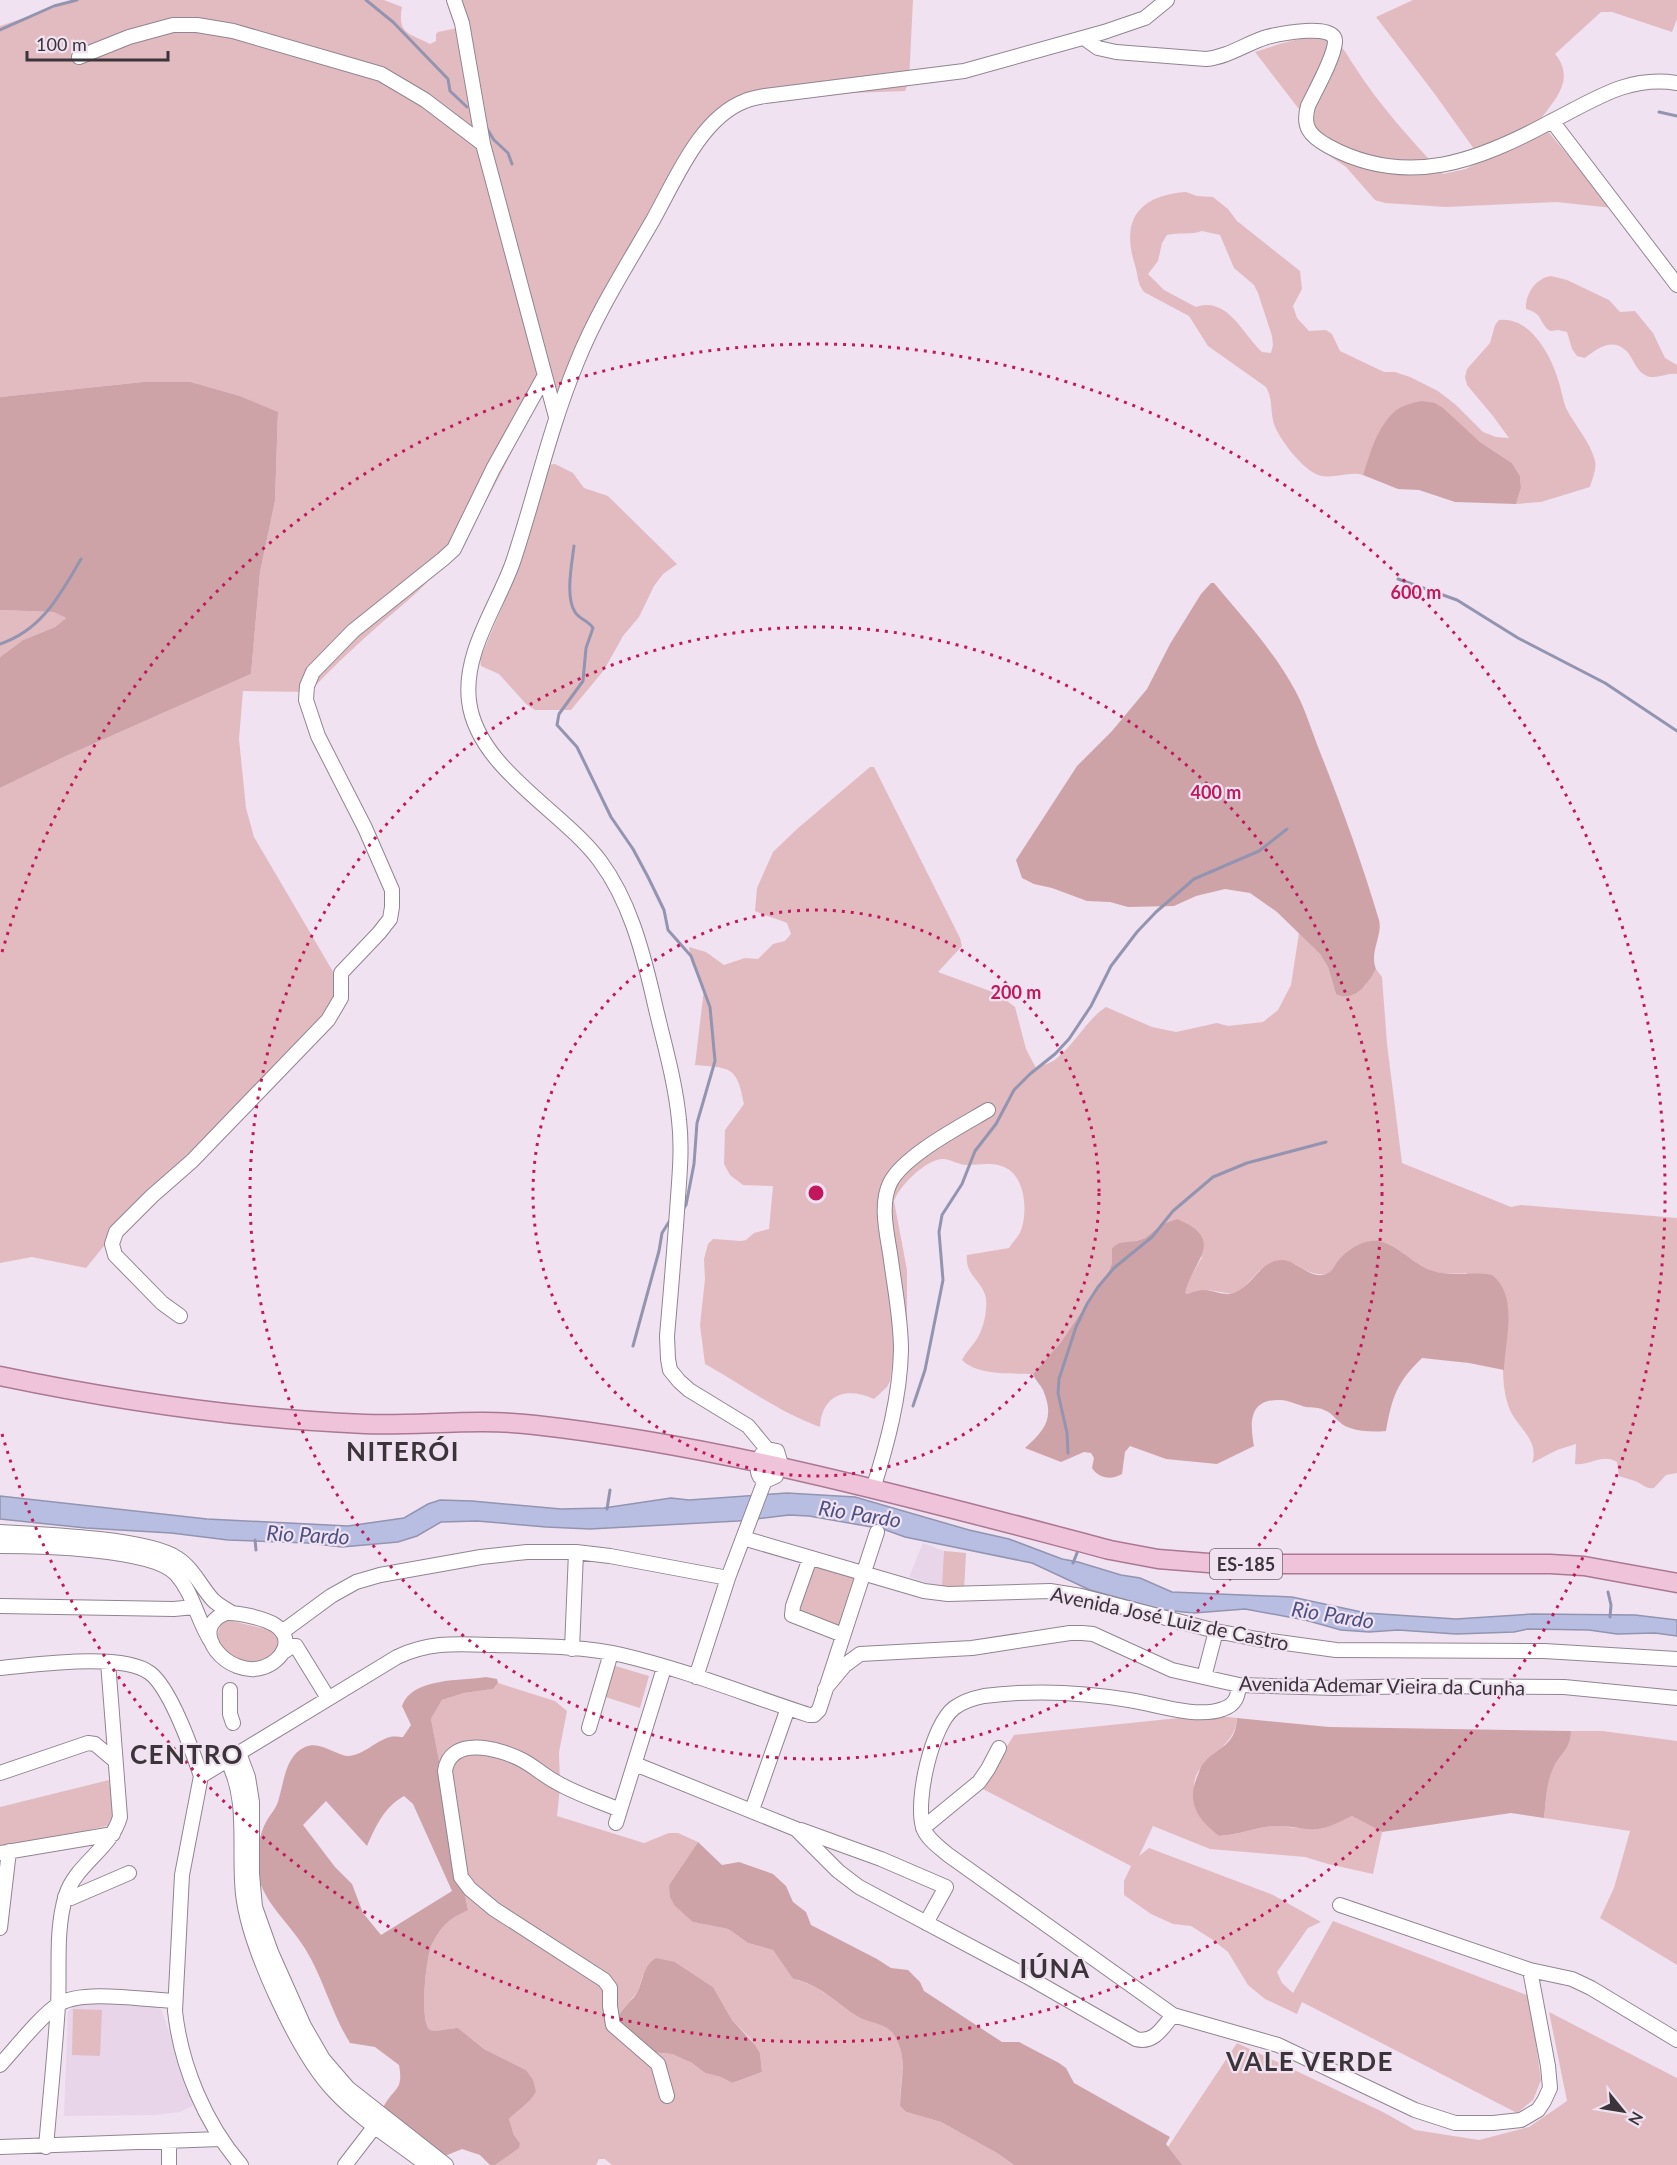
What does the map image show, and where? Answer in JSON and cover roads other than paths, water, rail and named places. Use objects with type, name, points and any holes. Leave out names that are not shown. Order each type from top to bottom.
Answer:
[{"type":"main road","points":[[0,1376],[132,1401],[199,1410],[320,1421],[365,1424],[531,1424],[626,1437],[769,1468],[824,1477]]},
{"type":"main road","points":[[769,1468],[790,1476],[824,1477]]},
{"type":"main road","name":"ES-185","points":[[824,1477],[1110,1550],[1158,1559],[1233,1564],[1550,1564],[1584,1566],[1677,1583]]},
{"type":"street","points":[[454,0],[462,23],[483,144],[556,417]]},
{"type":"street","points":[[696,1677],[769,1468],[748,1426],[689,1390],[670,1370],[667,1336],[680,1166],[680,1121],[646,969],[629,914],[618,889],[576,832],[509,774],[485,745],[474,722],[469,702],[469,678],[473,661],[482,634],[507,579],[532,504],[556,417],[577,361],[599,313],[694,147],[708,129],[732,108],[744,101],[765,96],[964,71],[1084,38],[1145,18],[1167,0]]},
{"type":"street","points":[[79,57],[129,37],[173,25],[197,25],[233,31],[381,74],[425,100],[483,144]]},
{"type":"street","points":[[1084,38],[1098,48],[1116,52],[1206,59],[1289,32],[1330,33],[1335,42],[1332,54],[1308,106],[1306,129],[1317,140],[1332,148],[1387,166],[1413,169],[1454,163],[1486,152],[1619,88],[1637,82],[1658,80],[1677,83]]},
{"type":"street","points":[[1552,121],[1677,285]]},
{"type":"street","points":[[180,1316],[162,1303],[115,1255],[112,1244],[116,1232],[192,1161],[328,1020],[341,998],[341,973],[390,919],[392,890],[365,828],[318,736],[306,700],[307,686],[313,672],[353,631],[454,549],[493,469],[544,377]]},
{"type":"street","points":[[873,1489],[884,1454],[901,1351],[886,1225],[886,1194],[890,1184],[904,1165],[988,1110]]},
{"type":"street","points":[[0,1532],[101,1540],[158,1549],[186,1565],[213,1599],[232,1613],[272,1623],[282,1632],[285,1651]]},
{"type":"street","points":[[201,1776],[397,1657],[422,1647],[460,1644],[611,1653],[696,1677],[814,1715],[819,1710],[877,1532]]},
{"type":"street","name":"Avenida José Luiz de Castro","points":[[743,1538],[910,1588],[936,1593],[1050,1592],[1081,1596],[1257,1640],[1336,1650],[1544,1651],[1677,1659]]},
{"type":"street","points":[[0,1546],[111,1553],[163,1564],[176,1574],[189,1594],[204,1632],[225,1661],[245,1669],[267,1666],[279,1659],[292,1646],[296,1646],[328,1698]]},
{"type":"street","points":[[282,1632],[331,1596],[356,1582],[481,1557],[527,1552],[576,1552],[729,1578]]},
{"type":"street","points":[[572,1649],[576,1552]]},
{"type":"street","points":[[810,1558],[792,1615],[843,1635]]},
{"type":"street","points":[[0,1606],[174,1609],[194,1607]]},
{"type":"street","points":[[212,1643],[209,1635],[212,1623],[221,1615],[232,1613]]},
{"type":"street","points":[[1204,1677],[1215,1631]]},
{"type":"street","name":"Avenida Ademar Vieira da Cunha","points":[[825,1689],[845,1665],[860,1654],[972,1648],[1070,1633],[1093,1634],[1172,1670],[1239,1685],[1335,1688],[1564,1687],[1677,1698]]},
{"type":"street","points":[[589,1728],[611,1653]]},
{"type":"street","points":[[0,1668],[64,1662],[128,1663],[138,1666],[155,1678],[181,1725],[201,1776],[182,1875],[174,2001],[178,2032],[200,2099],[220,2139],[241,2165]]},
{"type":"street","points":[[0,1677],[65,1670],[86,1662]]},
{"type":"street","points":[[46,2147],[58,2005],[59,1938],[65,1897],[81,1871],[114,1834],[120,1811],[114,1760],[108,1662]]},
{"type":"street","points":[[664,1668],[618,1816],[556,1782],[523,1760],[503,1751],[464,1748],[452,1754],[446,1762],[445,1771],[461,1877],[470,1889],[495,1910],[604,1980],[610,1988],[613,2025],[658,2064],[667,2096]]},
{"type":"street","points":[[1239,1685],[1238,1696],[1232,1704],[1222,1710],[1200,1713],[1128,1700],[1029,1692],[980,1697],[962,1703],[946,1716],[934,1742],[921,1797],[923,1828],[947,1854],[1173,2015],[1293,2050],[1435,2117],[1470,2124],[1508,2122],[1521,2120],[1538,2110],[1544,2101],[1550,2088],[1548,2066],[1530,1970]]},
{"type":"street","points":[[230,1690],[230,1714],[233,1723]]},
{"type":"street","points":[[752,1810],[788,1708]]},
{"type":"street","points":[[0,1773],[88,1743],[95,1744],[104,1754],[114,1760]]},
{"type":"street","points":[[923,1828],[979,1782],[999,1748]]},
{"type":"street","points":[[233,1756],[240,1793],[243,1896],[260,1957],[290,2022],[310,2059],[333,2091],[427,2165]]},
{"type":"street","points":[[233,1756],[248,1777],[252,1802],[252,1874],[255,1907],[304,2026],[323,2059],[348,2088],[446,2165]]},
{"type":"street","points":[[635,1764],[796,1829],[881,1859],[946,1887],[927,1923]]},
{"type":"street","points":[[796,1829],[847,1880],[1028,1977],[1136,2039],[1143,2041],[1157,2035],[1173,2015]]},
{"type":"street","points":[[0,1928],[4,1852],[114,1834]]},
{"type":"street","points":[[65,1897],[71,1898],[129,1873]]},
{"type":"street","points":[[1340,1905],[1530,1970],[1572,1980],[1591,1988],[1677,2040]]},
{"type":"street","points":[[0,2065],[58,2005],[72,1998],[87,1996],[174,2001]]},
{"type":"street","points":[[345,2165],[375,2126]]},
{"type":"street","points":[[0,2147],[220,2139]]},
{"type":"street","points":[[169,2142],[169,2165]]},
{"type":"water","name":"Rio Pardo","points":[[787,1493],[855,1497],[969,1530],[1009,1539],[1062,1559],[1140,1578],[1172,1592],[1292,1597],[1366,1613],[1456,1619],[1532,1614],[1635,1615],[1677,1620],[1677,1636],[1655,1633],[1617,1634],[1589,1630],[1528,1629],[1514,1632],[1456,1634],[1398,1630],[1369,1632],[1341,1630],[1305,1620],[1245,1609],[1194,1613],[1163,1610],[1090,1590],[1032,1563],[905,1537],[883,1529],[809,1516],[789,1515],[738,1521],[590,1529],[477,1521],[441,1522],[417,1536],[398,1542],[342,1547],[308,1543],[228,1540],[0,1519],[0,1496],[207,1519],[348,1526],[404,1518],[440,1500],[561,1509],[604,1508],[671,1498],[689,1500]]},
{"type":"waterway","points":[[0,30],[54,6],[77,0]]},
{"type":"waterway","points":[[366,0],[393,22],[448,79],[450,91],[467,107]]},
{"type":"waterway","points":[[1659,112],[1677,116]]},
{"type":"waterway","points":[[486,127],[494,140],[508,153],[512,164]]},
{"type":"waterway","points":[[574,546],[570,598],[577,614],[593,628],[586,648],[583,681],[559,714],[557,725],[577,747],[611,817],[633,849],[664,910],[668,930],[691,956],[710,1007],[715,1061],[697,1123],[694,1164],[686,1205],[682,1211]]},
{"type":"waterway","points":[[0,644],[15,638],[39,620],[57,598],[81,559]]},
{"type":"waterway","points":[[1398,579],[1457,600],[1518,638],[1605,683],[1677,731]]},
{"type":"waterway","points":[[913,1406],[925,1370],[943,1280],[939,1232],[942,1215],[962,1184],[975,1151],[996,1124],[1014,1090],[1069,1039],[1091,1006],[1111,966],[1156,912],[1194,879],[1259,851],[1287,829]]},
{"type":"waterway","points":[[1068,1453],[1067,1433],[1058,1393],[1059,1379],[1076,1327],[1098,1287],[1114,1268],[1152,1237],[1173,1211],[1213,1177],[1247,1163],[1326,1142]]},
{"type":"waterway","points":[[633,1346],[662,1233],[672,1217]]},
{"type":"waterway","points":[[607,1509],[610,1490]]},
{"type":"waterway","points":[[255,1540],[256,1550]]},
{"type":"waterway","points":[[1073,1563],[1077,1553]]},
{"type":"waterway","points":[[1608,1592],[1611,1605],[1610,1617]]},
{"type":"district","name":"NITERÓI","points":[[403,1451]]},
{"type":"district","name":"CENTRO","points":[[187,1754]]},
{"type":"district","name":"IÚNA","points":[[1055,1968]]},
{"type":"district","name":"VALE VERDE","points":[[1310,2061]]}]
